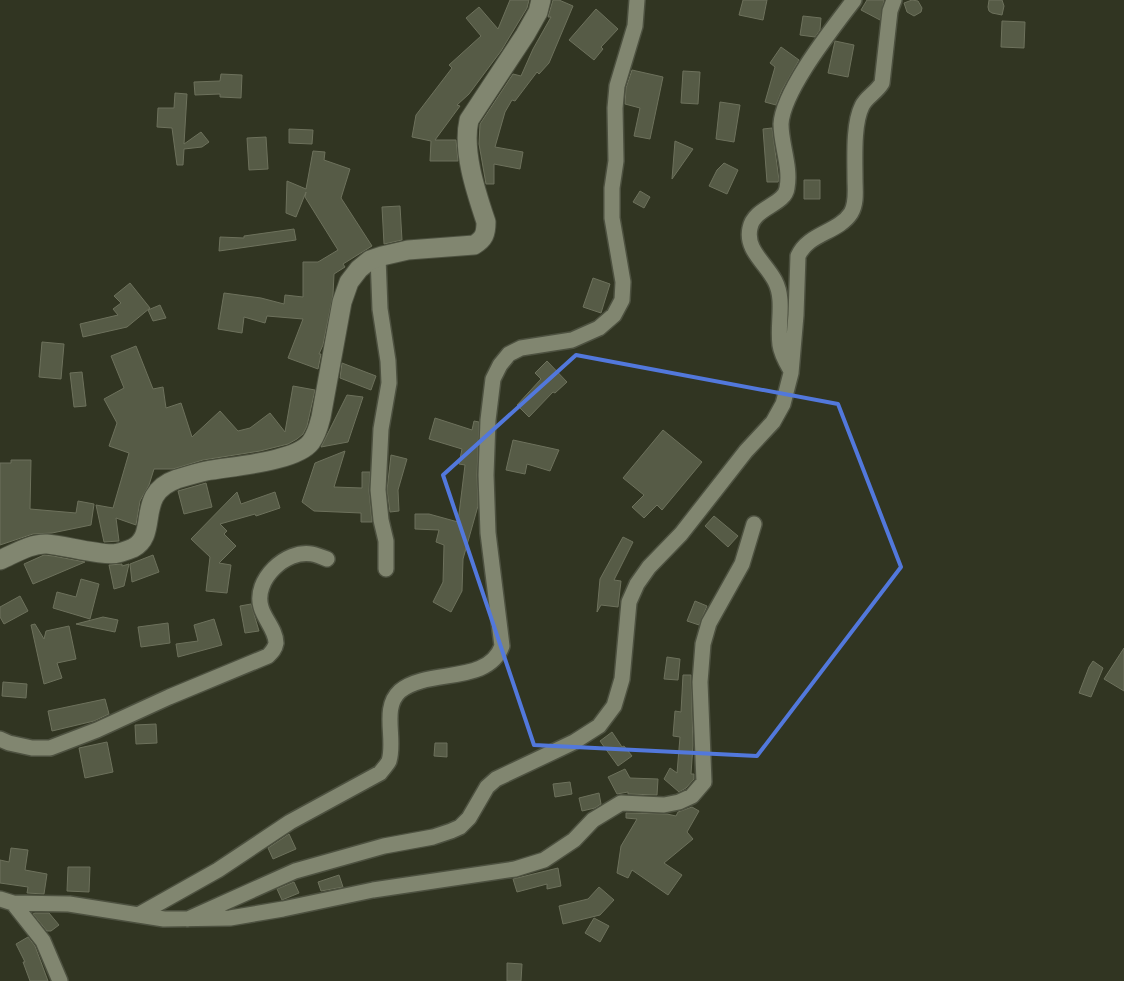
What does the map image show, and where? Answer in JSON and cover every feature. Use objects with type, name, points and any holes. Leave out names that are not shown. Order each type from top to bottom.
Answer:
[{"type":"street","points":[[0,560],[45,544],[115,554],[134,548],[142,539],[152,500],[157,491],[165,484],[205,471],[253,464],[291,455],[310,443],[317,431],[321,417],[342,302],[349,282],[359,269],[370,260],[408,250],[474,245],[482,240],[486,233],[486,222],[469,156],[467,131],[469,120],[525,35],[538,12],[541,0]]},
{"type":"street","points":[[138,915],[218,870],[290,822],[380,773],[388,763],[391,751],[390,709],[393,699],[400,691],[427,680],[478,670],[494,660],[499,654],[502,646],[488,533],[486,475],[488,420],[493,379],[500,365],[510,354],[521,348],[572,340],[599,328],[614,315],[622,300],[623,282],[612,218],[612,188],[616,141],[616,86],[635,26],[637,0]]},
{"type":"street","points":[[791,373],[780,347],[780,293],[775,281],[755,254],[750,241],[750,228],[753,219],[762,210],[784,196],[787,190],[788,180],[781,125],[786,101],[802,73],[854,0]]},
{"type":"street","points":[[188,919],[295,871],[384,846],[433,837],[460,827],[469,818],[487,787],[496,779],[574,742],[599,726],[614,706],[622,679],[629,602],[637,584],[649,567],[681,534],[746,451],[773,422],[783,404],[791,373],[796,315],[798,256],[801,248],[814,238],[843,222],[853,208],[855,143],[859,118],[862,105],[877,92],[882,83],[890,11],[894,0]]},
{"type":"street","points":[[378,257],[380,309],[388,362],[389,383],[381,429],[378,490],[381,520],[386,541],[386,569]]},
{"type":"street","points":[[7,901],[105,908],[164,919],[230,918],[373,890],[515,869],[544,860],[574,840],[593,820],[620,803],[664,805],[679,802],[692,796],[704,782],[700,682],[703,644],[709,623],[742,564],[754,524]]},
{"type":"street","points":[[0,739],[9,744],[32,748],[50,748],[97,730],[169,697],[268,656],[274,650],[276,642],[261,608],[260,597],[264,581],[273,568],[296,556],[311,554],[327,559]]},
{"type":"street","points":[[7,901],[43,941],[60,981]]},
{"type":"highlighted area","points":[[576,355],[838,404],[901,567],[757,756],[534,745],[443,475]]},
{"type":"building","points":[[510,0],[529,0],[527,8],[501,51],[469,94],[457,105],[460,106],[435,140],[456,140],[458,161],[430,161],[431,141],[412,137],[416,115],[452,68],[449,65],[481,36],[466,18],[479,7],[498,29]]},
{"type":"building","points":[[553,0],[559,0],[573,6],[549,63],[539,74],[537,72],[515,101],[512,100],[505,112],[495,147],[523,152],[520,169],[494,164],[494,184],[486,184],[479,144],[480,124],[513,74],[521,76],[533,49],[551,17],[548,17]]},
{"type":"building","points":[[743,0],[767,0],[763,20],[739,15]]},
{"type":"building","points":[[867,0],[884,0],[880,20],[861,10]]},
{"type":"building","points":[[912,0],[918,1],[922,8],[921,12],[914,16],[907,12],[904,3]]},
{"type":"building","points":[[989,0],[1002,0],[1004,6],[1002,15],[989,11]]},
{"type":"building","points":[[596,9],[618,29],[601,47],[603,49],[594,60],[569,40]]},
{"type":"building","points":[[803,16],[821,18],[820,30],[815,37],[800,35]]},
{"type":"building","points":[[1002,21],[1025,22],[1024,48],[1001,47]]},
{"type":"building","points":[[835,41],[854,45],[848,77],[828,73]]},
{"type":"building","points":[[781,47],[799,60],[776,105],[765,102],[775,67],[770,63]]},
{"type":"building","points":[[632,70],[663,77],[650,139],[634,136],[640,108],[625,104],[626,88]]},
{"type":"building","points":[[683,71],[700,72],[698,104],[681,103]]},
{"type":"building","points":[[221,74],[242,75],[241,98],[220,97],[220,94],[195,95],[194,82],[220,81]]},
{"type":"building","points":[[175,93],[187,94],[184,144],[201,132],[209,142],[202,147],[184,149],[183,165],[177,165],[172,128],[157,127],[158,108],[174,108]]},
{"type":"building","points":[[720,102],[740,105],[734,142],[716,139]]},
{"type":"building","points":[[772,128],[778,182],[767,182],[763,129]]},
{"type":"building","points":[[289,129],[313,130],[312,144],[289,143]]},
{"type":"building","points":[[266,137],[268,169],[249,170],[247,138]]},
{"type":"building","points":[[675,141],[693,149],[672,179]]},
{"type":"building","points":[[313,151],[325,152],[324,160],[350,169],[341,198],[372,246],[343,264],[345,267],[334,274],[333,295],[323,345],[319,354],[321,354],[318,369],[288,358],[303,319],[267,316],[265,323],[244,317],[242,333],[218,329],[224,293],[261,298],[284,304],[285,295],[303,297],[303,262],[318,262],[338,250],[305,197],[306,192],[296,217],[286,213],[287,181],[306,189]]},
{"type":"building","points":[[724,163],[738,170],[727,194],[709,186],[717,170]]},
{"type":"building","points":[[804,180],[820,180],[820,199],[804,199]]},
{"type":"building","points":[[640,191],[650,197],[644,208],[633,202]]},
{"type":"building","points":[[400,206],[402,240],[384,244],[382,207]]},
{"type":"building","points":[[294,229],[296,240],[219,251],[220,237],[244,238],[244,236]]},
{"type":"building","points":[[593,278],[610,284],[601,313],[583,307]]},
{"type":"building","points":[[130,283],[150,308],[127,327],[83,337],[80,324],[118,315],[113,309],[121,303],[114,296]]},
{"type":"building","points":[[160,305],[166,318],[153,321],[148,310]]},
{"type":"building","points":[[42,342],[64,344],[61,379],[39,377]]},
{"type":"building","points":[[136,346],[153,389],[163,387],[166,408],[181,403],[192,437],[220,411],[238,431],[250,428],[270,413],[285,432],[293,386],[315,390],[307,426],[303,434],[288,444],[260,451],[203,460],[173,469],[154,469],[149,485],[140,501],[136,525],[116,518],[119,541],[104,542],[96,505],[113,508],[129,453],[109,446],[117,423],[104,399],[124,388],[111,356]]},
{"type":"building","points":[[547,361],[567,382],[555,393],[553,392],[529,417],[517,405],[541,379],[535,373]]},
{"type":"building","points":[[342,363],[376,376],[371,390],[340,378]]},
{"type":"building","points":[[82,372],[86,406],[74,407],[70,373]]},
{"type":"building","points":[[347,395],[363,397],[348,442],[321,447]]},
{"type":"building","points":[[435,418],[472,430],[474,421],[479,422],[478,506],[463,559],[462,591],[451,612],[433,602],[443,582],[444,545],[436,542],[439,530],[415,529],[415,514],[429,514],[458,522],[465,465],[459,464],[462,449],[429,439]]},
{"type":"building","points":[[663,430],[702,462],[662,510],[657,505],[644,518],[632,507],[644,495],[623,478]]},
{"type":"building","points":[[513,440],[559,450],[550,471],[527,464],[525,474],[506,470]]},
{"type":"building","points":[[345,451],[334,487],[362,488],[362,472],[370,472],[369,491],[372,522],[361,522],[361,513],[314,511],[302,502],[315,463]]},
{"type":"building","points":[[391,455],[407,459],[398,490],[399,511],[390,512],[387,490]]},
{"type":"building","points":[[11,460],[31,460],[30,509],[76,513],[78,501],[94,504],[91,525],[52,533],[33,534],[0,545],[0,463],[11,463]]},
{"type":"building","points":[[206,483],[212,507],[184,514],[178,491]]},
{"type":"building","points":[[237,492],[241,504],[275,492],[280,508],[256,516],[255,514],[220,524],[227,531],[224,534],[236,546],[219,563],[231,565],[227,593],[206,591],[210,557],[191,539]]},
{"type":"building","points":[[714,516],[738,536],[728,547],[705,526]]},
{"type":"building","points":[[623,537],[633,542],[614,580],[621,581],[618,607],[601,605],[597,612],[600,579]]},
{"type":"building","points":[[44,555],[85,562],[33,584],[24,564]]},
{"type":"building","points":[[153,555],[159,572],[132,582],[130,564]]},
{"type":"building","points":[[122,564],[122,566],[129,564],[124,586],[114,589],[109,565]]},
{"type":"building","points":[[81,579],[99,584],[90,619],[53,608],[57,592],[76,597]]},
{"type":"building","points":[[20,596],[28,611],[4,624],[0,617],[0,607]]},
{"type":"building","points":[[695,601],[707,606],[699,625],[687,621]]},
{"type":"building","points":[[251,604],[259,631],[245,633],[240,606]]},
{"type":"building","points":[[103,617],[118,620],[115,632],[76,624]]},
{"type":"building","points":[[214,619],[222,645],[178,657],[176,644],[198,641],[194,625]]},
{"type":"building","points":[[168,623],[170,643],[141,647],[138,627]]},
{"type":"building","points":[[35,624],[44,639],[46,631],[69,626],[76,659],[57,663],[62,678],[44,684],[31,625]]},
{"type":"building","points":[[1124,648],[1124,691],[1104,679]]},
{"type":"building","points":[[667,657],[680,659],[678,680],[664,679]]},
{"type":"building","points":[[1093,661],[1103,668],[1091,697],[1079,693]]},
{"type":"building","points":[[683,675],[691,675],[693,745],[691,774],[694,774],[694,779],[686,788],[679,792],[664,779],[670,768],[677,773],[680,737],[673,736],[675,711],[681,712]]},
{"type":"building","points":[[3,682],[27,684],[26,698],[2,696]]},
{"type":"building","points":[[105,699],[109,714],[94,721],[52,731],[48,711]]},
{"type":"building","points":[[156,724],[157,743],[136,744],[135,725]]},
{"type":"building","points":[[612,732],[622,747],[624,746],[632,756],[618,766],[600,741]]},
{"type":"building","points":[[107,742],[113,772],[85,778],[79,748]]},
{"type":"building","points":[[435,743],[447,743],[447,757],[434,756]]},
{"type":"building","points":[[625,769],[630,778],[658,779],[657,795],[628,794],[628,792],[617,794],[608,777]]},
{"type":"building","points":[[570,782],[572,794],[555,797],[553,784]]},
{"type":"building","points":[[599,793],[601,804],[595,808],[582,811],[579,798]]},
{"type":"building","points":[[692,807],[699,811],[687,832],[693,839],[664,863],[682,875],[668,895],[632,870],[628,878],[617,873],[621,846],[637,819],[626,818],[626,813],[676,816],[678,812]]},
{"type":"building","points":[[289,834],[296,849],[273,859],[268,848]]},
{"type":"building","points":[[11,848],[28,850],[25,870],[47,874],[44,894],[27,893],[28,887],[0,883],[0,860],[9,862]]},
{"type":"building","points":[[68,867],[90,867],[89,892],[67,891]]},
{"type":"building","points":[[558,868],[561,886],[547,889],[547,884],[517,892],[513,879]]},
{"type":"building","points":[[339,875],[343,887],[321,891],[318,882]]},
{"type":"building","points":[[294,882],[299,893],[282,900],[277,889]]},
{"type":"building","points":[[599,887],[614,900],[600,915],[563,924],[559,906],[588,899]]},
{"type":"building","points":[[49,913],[59,925],[51,931],[47,931],[33,914]]},
{"type":"building","points":[[594,918],[609,926],[600,942],[585,933]]},
{"type":"building","points":[[28,937],[35,946],[48,981],[30,981],[23,962],[25,962],[16,944]]},
{"type":"building","points":[[507,963],[522,964],[521,981],[507,981]]}]
